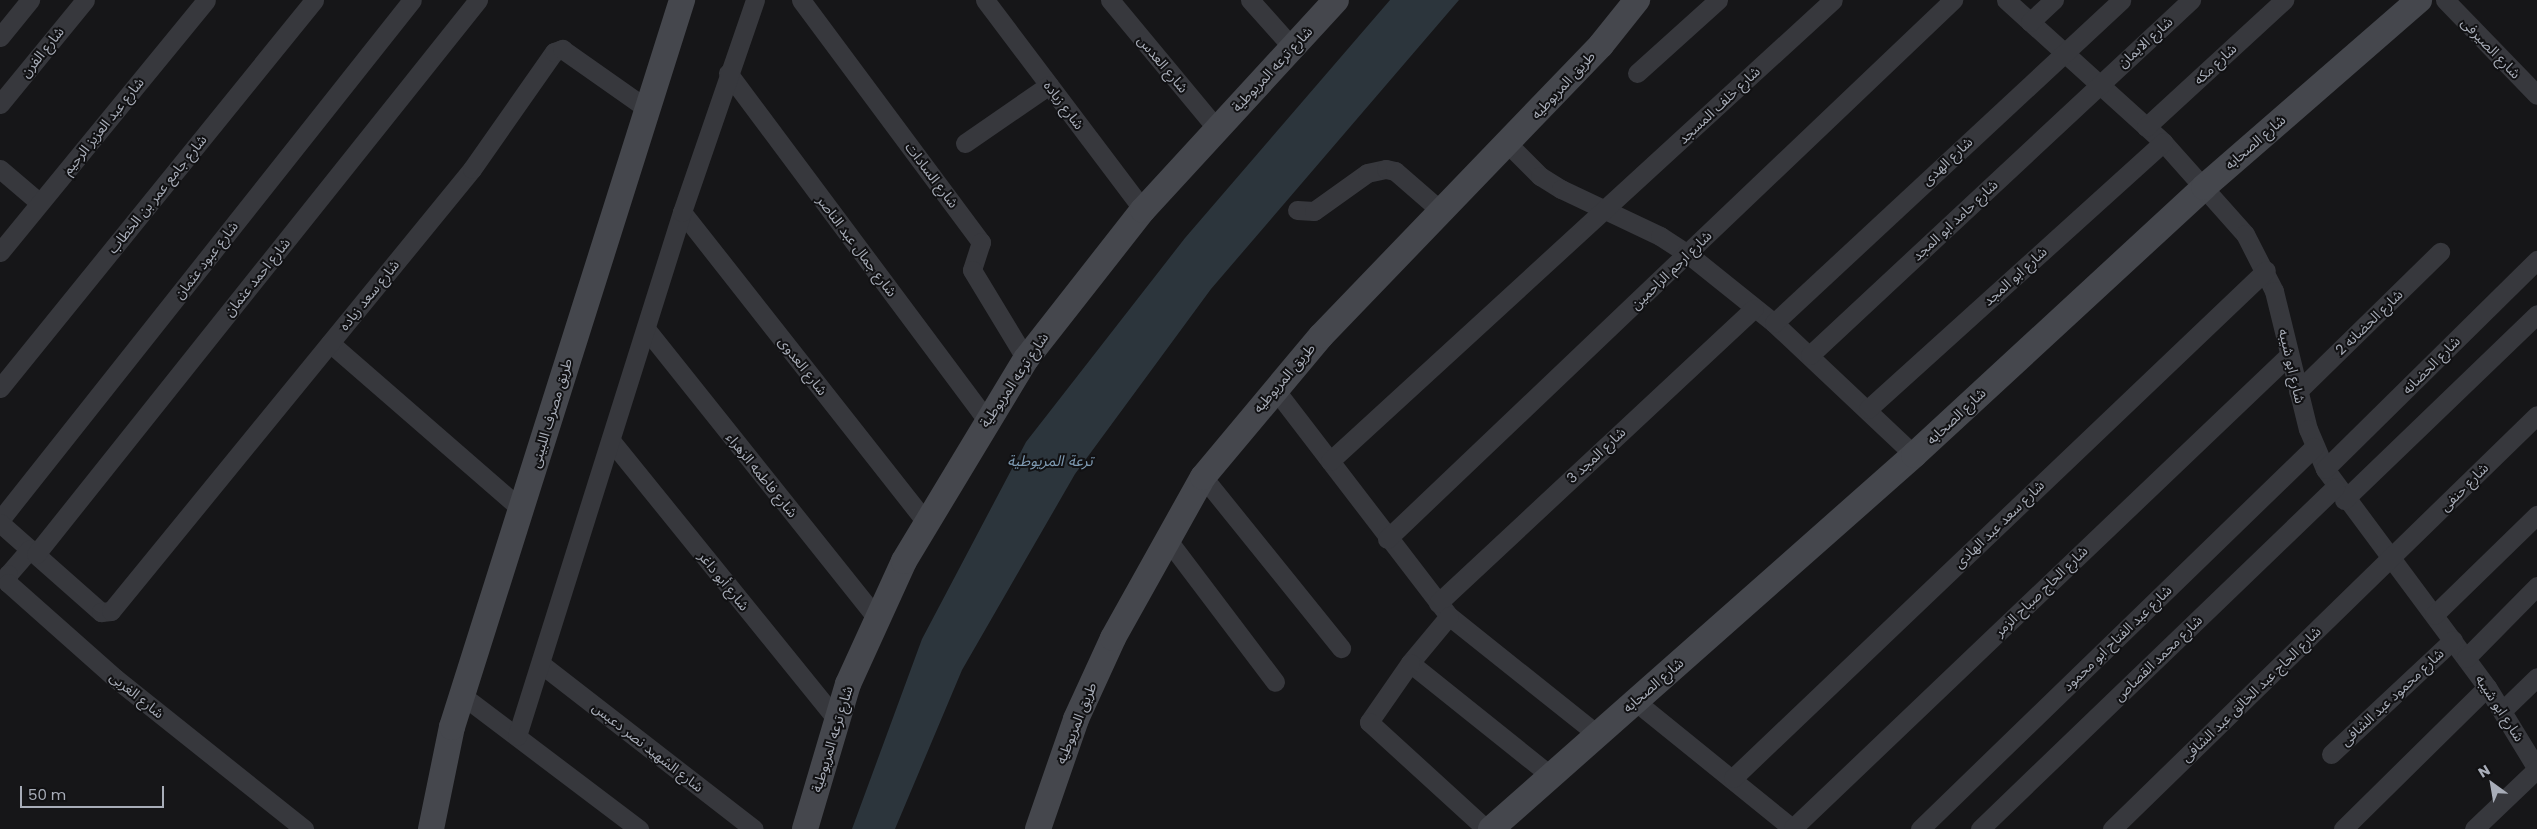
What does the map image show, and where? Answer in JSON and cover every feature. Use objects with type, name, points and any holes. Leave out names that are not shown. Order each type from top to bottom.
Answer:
[{"type":"street","points":[[0,37],[30,0]]},
{"type":"street","name":"شارع الفرن","points":[[0,104],[85,0]]},
{"type":"street","name":"شارع عبد العزيز الرحيم","points":[[0,252],[206,0]]},
{"type":"street","name":"شارع جامع عمر بن الخطاب","points":[[0,388],[314,0]]},
{"type":"street","name":"شارع عبود عثمان","points":[[0,521],[412,0]]},
{"type":"street","name":"شارع احمد عثمان","points":[[33,552],[478,0]]},
{"type":"street","name":"طريق مصرف اللبينى","points":[[431,829],[452,727],[646,108],[682,0]]},
{"type":"street","points":[[516,736],[612,442],[682,212],[728,72],[755,0]]},
{"type":"street","name":"شارع السادات","points":[[801,0],[981,242],[972,270],[1026,359]]},
{"type":"street","name":"شارع زياده","points":[[985,0],[1143,210]]},
{"type":"street","name":"شارع العدس","points":[[1110,0],[1217,129]]},
{"type":"street","points":[[1250,0],[1292,47]]},
{"type":"street","name":"شارع ترعه المريوطية","points":[[805,829],[837,720],[878,620],[925,522],[1026,359],[1143,210],[1336,0]]},
{"type":"street","name":"طريق المريوطيه","points":[[1038,829],[1076,719],[1167,539],[1203,477],[1274,388],[1507,143],[1636,0]]},
{"type":"street","points":[[1637,73],[1718,0]]},
{"type":"street","name":"شارع خلف المسجد","points":[[1330,461],[1605,211],[1833,0]]},
{"type":"street","name":"شارع ارحم الراحمين","points":[[1387,538],[1688,254],[1953,0]]},
{"type":"street","name":"شارع ابو شيبه","points":[[2006,0],[2163,142],[2204,187],[2223,204],[2266,270],[2314,447],[2325,469],[2340,494],[2488,687],[2537,769]]},
{"type":"street","points":[[2030,22],[2054,0]]},
{"type":"street","name":"شارع الهدى","points":[[1774,324],[2063,52],[2121,0]]},
{"type":"street","name":"شارع الايمان","points":[[2099,84],[2191,0]]},
{"type":"street","name":"شارع مكه","points":[[2146,127],[2284,0]]},
{"type":"street","name":"شارع الصحابه","points":[[1490,829],[1914,454],[2204,187],[2419,0]]},
{"type":"street","name":"شارع الصيرفى","points":[[2445,0],[2537,95]]},
{"type":"street","name":"شارع سعد زياده","points":[[33,552],[102,612],[118,604],[472,169],[557,49],[646,108]]},
{"type":"street","name":"شارع جمال عبد الناصر","points":[[728,72],[987,420]]},
{"type":"street","name":"شارع حامد ابو المجد","points":[[1810,356],[2099,84]]},
{"type":"street","points":[[965,143],[1049,85]]},
{"type":"street","name":"شارع ابو المجد","points":[[1868,409],[2163,142]]},
{"type":"street","points":[[1507,143],[1540,176],[1688,254],[1774,324],[1868,409],[1914,454]]},
{"type":"street","points":[[0,169],[40,203]]},
{"type":"street","points":[[1297,210],[1314,211],[1366,173],[1386,169],[1395,171],[1441,211]]},
{"type":"street","name":"شارع العدوى","points":[[682,212],[925,522]]},
{"type":"street","name":"شارع الحضانه 2","points":[[2298,391],[2440,252]]},
{"type":"street","name":"شارع الحضانه","points":[[2325,469],[2537,260]]},
{"type":"street","name":"شارع سعد عبد الهادى","points":[[1733,778],[2266,270]]},
{"type":"street","name":"شارع المجد 3","points":[[1486,829],[1369,722],[1444,610],[1754,308]]},
{"type":"street","name":"شارع محمد القصاص","points":[[1980,829],[2340,494],[2537,314]]},
{"type":"street","name":"شارع فاطمه الزهراء","points":[[646,330],[878,620]]},
{"type":"street","points":[[330,343],[521,509]]},
{"type":"street","name":"شارع الحاج صباح الزمر","points":[[1793,829],[2289,355]]},
{"type":"street","points":[[1274,388],[1444,610],[1597,734]]},
{"type":"street","name":"شارع حنفى","points":[[2390,560],[2537,415]]},
{"type":"street","name":"شارع أبو داغر","points":[[612,442],[837,720]]},
{"type":"street","name":"شارع عبد الفتاح ابو محمود","points":[[1920,829],[2314,447]]},
{"type":"street","points":[[1203,477],[1341,648]]},
{"type":"street","points":[[2434,615],[2537,515]]},
{"type":"street","points":[[0,521],[33,552]]},
{"type":"street","points":[[1167,539],[1275,682]]},
{"type":"street","name":"شارع الغربى","points":[[33,552],[8,574],[8,583],[115,678],[304,829]]},
{"type":"street","name":"شارع الحاج عبد الخالق عبد الشافى","points":[[2112,829],[2390,560]]},
{"type":"street","points":[[2466,658],[2537,586]]},
{"type":"street","name":"شارع محمود عبد الشافى","points":[[2330,754],[2453,640]]},
{"type":"street","points":[[1410,663],[1550,776]]},
{"type":"street","name":"شارع الشهيد نصر دعبس","points":[[541,664],[754,829]]},
{"type":"street","points":[[2503,710],[2537,677]]},
{"type":"street","points":[[2343,829],[2488,687]]},
{"type":"street","points":[[463,696],[639,829]]},
{"type":"street","points":[[1635,701],[1733,778],[1793,829]]},
{"type":"street","points":[[2474,829],[2537,769]]},
{"type":"water","name":"ترعة المريوطية","points":[[1390,0],[1459,0],[1211,289],[1075,474],[962,670],[895,829],[852,829],[922,639],[1026,442],[1185,238]]}]
